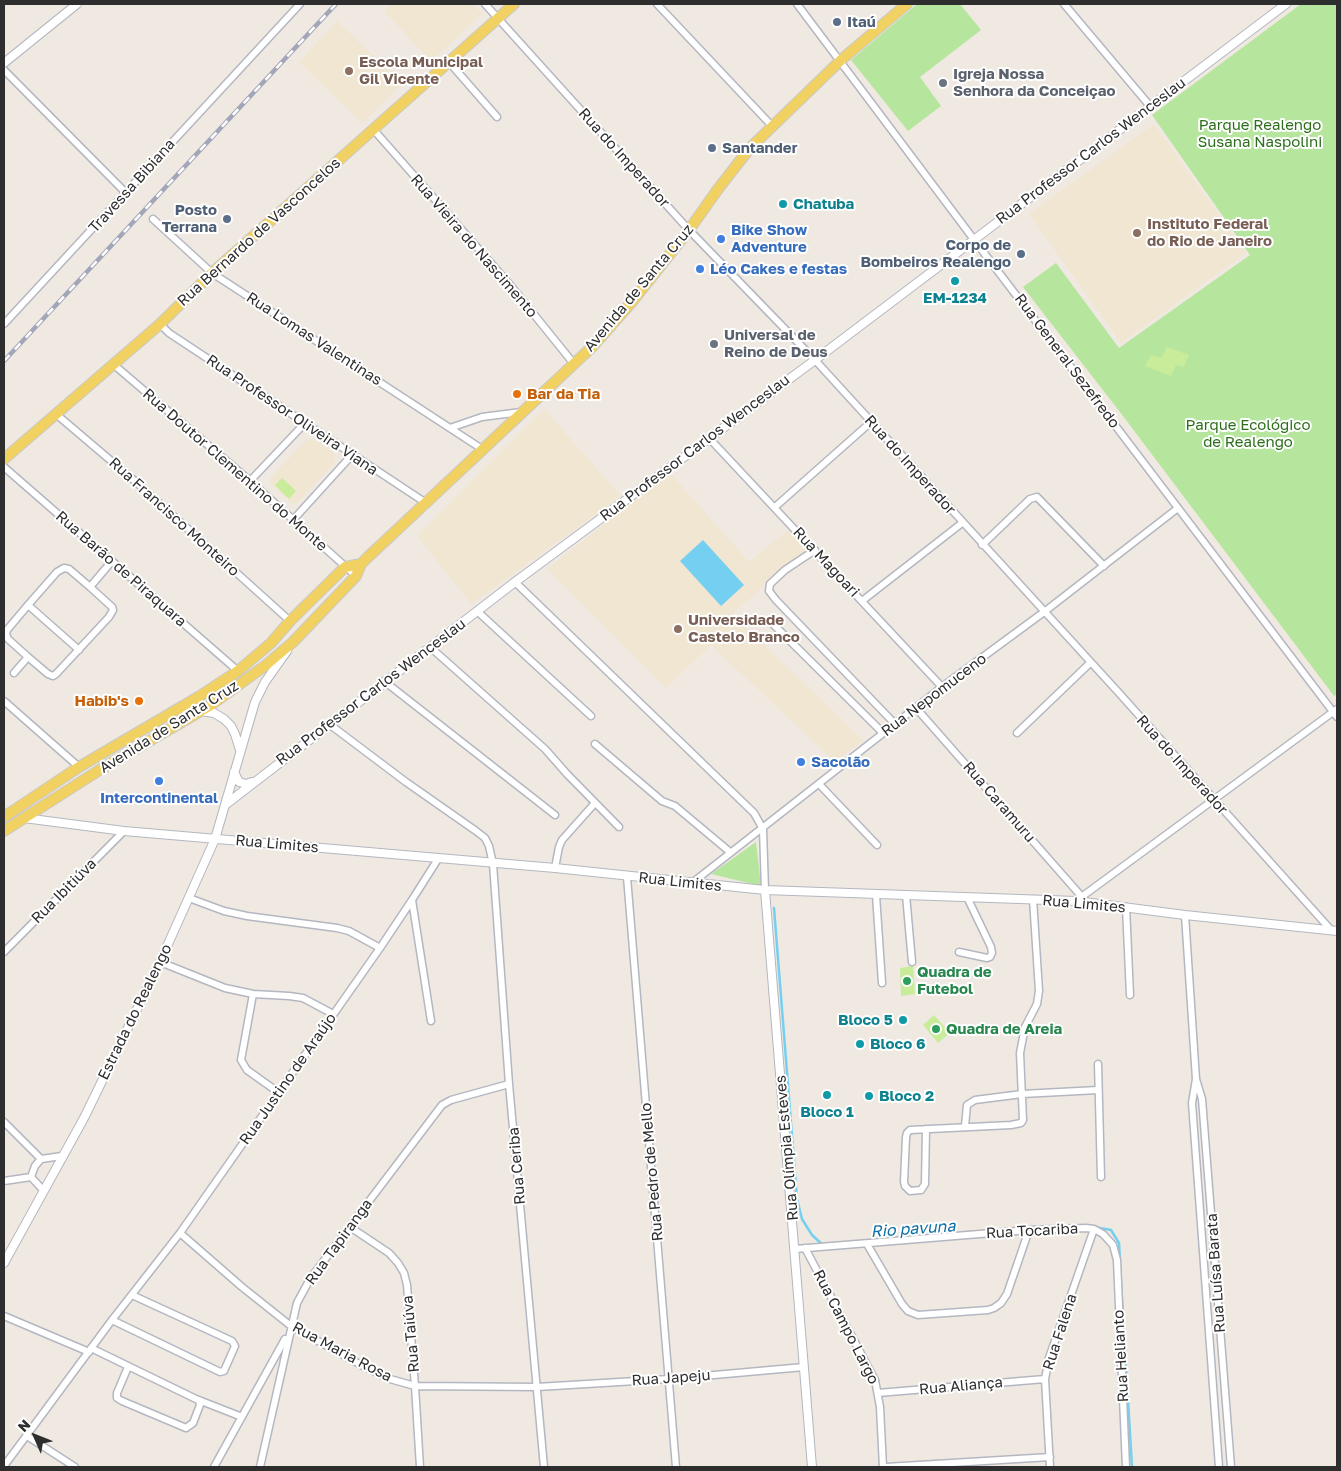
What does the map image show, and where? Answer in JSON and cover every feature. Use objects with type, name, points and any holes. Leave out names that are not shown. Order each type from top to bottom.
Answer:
[{"type":"main road","name":"Rua Bernardo de Vasconcelos","points":[[4,459],[160,324],[212,273],[514,4]]},
{"type":"main road","name":"Avenida de Santa Cruz","points":[[4,831],[101,769],[201,711],[266,665],[294,642],[356,576],[361,564],[593,346],[689,230],[742,158],[772,126],[841,60],[907,4]]},
{"type":"main road","points":[[345,567],[361,564]]},
{"type":"main road","name":"Avenida de Santa Cruz","points":[[6,812],[238,671],[271,643],[290,621],[345,567]]},
{"type":"street","points":[[4,63],[77,4]]},
{"type":"street","name":"Travessa Bibiana","points":[[4,324],[300,4]]},
{"type":"street","name":"Rua do Imperador","points":[[485,4],[689,230],[815,360],[872,422],[1213,800],[1334,931]]},
{"type":"street","points":[[657,4],[772,126]]},
{"type":"street","name":"Rua General Sezefredo","points":[[797,4],[1178,508],[1336,713]]},
{"type":"street","points":[[1064,4],[1150,106]]},
{"type":"street","name":"Rua Professor Carlos Wenceslau","points":[[225,804],[476,611],[815,360],[1286,4]]},
{"type":"street","points":[[449,62],[497,117]]},
{"type":"street","points":[[4,70],[126,193]]},
{"type":"street","name":"Rua Vieira do Nascimento","points":[[370,132],[511,286],[574,364]]},
{"type":"street","name":"Rua Lomas Valentinas","points":[[153,219],[212,273],[482,449]]},
{"type":"street","name":"Rua Professor Oliveira Viana","points":[[160,324],[169,333],[426,503]]},
{"type":"street","name":"Rua Doutor Clementino do Monte","points":[[113,364],[250,481],[356,576]]},
{"type":"street","points":[[450,428],[482,418],[522,412]]},
{"type":"street","name":"Rua Francisco Monteiro","points":[[56,414],[290,621]]},
{"type":"street","points":[[775,507],[872,422]]},
{"type":"street","points":[[250,481],[305,423]]},
{"type":"street","name":"Rua Magoari","points":[[709,438],[942,687]]},
{"type":"street","points":[[293,520],[352,455]]},
{"type":"street","name":"Rua Barão de Piraquara","points":[[4,467],[238,671]]},
{"type":"street","points":[[982,545],[1030,499],[1038,497],[1104,566]]},
{"type":"street","name":"Rua Nepomuceno","points":[[692,883],[942,687],[1044,612],[1178,508]]},
{"type":"street","points":[[862,601],[962,523]]},
{"type":"street","points":[[815,550],[785,570],[770,584],[769,591],[895,724]]},
{"type":"street","points":[[90,586],[112,561]]},
{"type":"street","points":[[64,568],[90,586],[110,604],[113,610],[109,617],[53,676],[28,657],[8,639],[6,634],[7,630],[28,605],[57,572],[64,568]]},
{"type":"street","points":[[515,582],[749,807],[760,820],[763,829]]},
{"type":"street","points":[[28,605],[79,650]]},
{"type":"street","points":[[476,611],[591,716]]},
{"type":"street","points":[[773,624],[881,735]]},
{"type":"street","name":"Estrada do Realengo","points":[[4,1263],[84,1118],[160,962],[215,839],[240,750],[260,691],[294,642]]},
{"type":"street","points":[[430,647],[545,749],[619,827]]},
{"type":"street","points":[[14,673],[28,657]]},
{"type":"street","points":[[1017,733],[1090,662]]},
{"type":"street","points":[[384,681],[555,815]]},
{"type":"street","points":[[4,701],[79,767]]},
{"type":"street","points":[[180,708],[214,714],[224,719],[231,726],[240,750]]},
{"type":"street","name":"Rua Caramuru","points":[[916,708],[1079,899]]},
{"type":"street","points":[[1079,899],[1213,800],[1336,713]]},
{"type":"street","name":"Rua Ceriba","points":[[329,724],[485,838],[489,846],[493,864],[509,1084],[544,1467]]},
{"type":"street","points":[[595,744],[662,801],[675,806],[730,852]]},
{"type":"street","points":[[234,772],[239,782],[246,784],[254,782]]},
{"type":"street","points":[[819,784],[877,845]]},
{"type":"street","points":[[555,868],[562,840],[595,803]]},
{"type":"street","name":"Rua Limites","points":[[24,818],[124,831],[555,868],[765,890],[876,895],[1079,899],[1185,915],[1334,931]]},
{"type":"street","name":"Rua Olímpia Esteves","points":[[763,829],[765,890],[812,1467]]},
{"type":"street","name":"Rua Ibitiúva","points":[[4,952],[124,831]]},
{"type":"street","name":"Rua Justino de Araújo","points":[[4,1466],[112,1320],[180,1233],[380,948],[438,858]]},
{"type":"street","name":"Rua Pedro de Mello","points":[[627,877],[676,1467]]},
{"type":"street","points":[[876,895],[882,983]]},
{"type":"street","points":[[906,895],[912,962]]},
{"type":"street","points":[[959,952],[987,958],[990,957],[992,952],[967,897]]},
{"type":"street","points":[[189,898],[247,916],[337,928],[380,948]]},
{"type":"street","points":[[926,1129],[925,1184],[921,1190],[910,1191],[904,1182],[907,1133],[910,1130],[965,1126],[1011,1125],[1021,1122],[1024,1118],[1020,1053],[1025,1028],[1037,1004],[1039,991],[1033,899]]},
{"type":"street","points":[[412,900],[431,1021]]},
{"type":"street","points":[[1126,907],[1130,995]]},
{"type":"street","name":"Rua Luísa Barata","points":[[1185,915],[1196,1079],[1202,1099],[1231,1467]]},
{"type":"street","points":[[160,962],[216,985],[253,994],[303,998],[333,1014]]},
{"type":"street","points":[[253,994],[241,1060],[247,1070],[278,1092]]},
{"type":"street","points":[[1098,1064],[1101,1177]]},
{"type":"street","name":"Rua Luísa Barata","points":[[1196,1079],[1192,1103],[1219,1467]]},
{"type":"street","name":"Rua Tapiranga","points":[[262,1466],[290,1329],[301,1294],[442,1105],[450,1100],[509,1084]]},
{"type":"street","points":[[965,1126],[967,1105],[975,1100],[1022,1094],[1098,1090]]},
{"type":"street","points":[[4,1122],[41,1158]]},
{"type":"street","points":[[31,1177],[35,1166],[41,1158],[62,1156]]},
{"type":"street","points":[[31,1177],[44,1191]]},
{"type":"street","points":[[4,1181],[31,1177]]},
{"type":"street","name":"Rua Taiúva","points":[[350,1227],[389,1253],[404,1273],[407,1285],[420,1467]]},
{"type":"street","name":"Rua Tocariba","points":[[795,1249],[1029,1230],[1086,1228],[1103,1234],[1113,1245]]},
{"type":"street","points":[[866,1244],[908,1311],[918,1315],[988,1310],[1001,1304],[1007,1294],[1029,1230]]},
{"type":"street","name":"Rua Falena","points":[[1050,1467],[1045,1379],[1049,1358],[1094,1230]]},
{"type":"street","name":"Rua Maria Rosa","points":[[180,1233],[290,1329],[390,1379],[415,1386],[537,1387]]},
{"type":"street","name":"Rua Helianto","points":[[1113,1245],[1117,1260],[1126,1467]]},
{"type":"street","name":"Rua Campo Largo","points":[[805,1248],[875,1380],[885,1467]]},
{"type":"street","points":[[112,1320],[220,1372],[224,1371],[235,1346],[232,1341],[132,1295]]},
{"type":"street","points":[[4,1316],[90,1350],[199,1400],[242,1417]]},
{"type":"street","points":[[214,1467],[290,1329]]},
{"type":"street","points":[[128,1367],[117,1393],[117,1398],[122,1401],[186,1428],[193,1423],[200,1405],[199,1400]]},
{"type":"street","name":"Rua Japeju","points":[[537,1387],[669,1379],[804,1367]]},
{"type":"street","name":"Rua Aliança","points":[[878,1393],[1045,1379]]},
{"type":"street","points":[[27,1436],[75,1467]]},
{"type":"street","points":[[885,1467],[1050,1457]]},
{"type":"shaded area","points":[[393,4],[473,4],[482,14],[431,61],[384,11]]},
{"type":"shaded area","name":"Escola Municipal Gil Vicente","points":[[337,21],[402,84],[362,123],[299,62]]},
{"type":"shaded area","name":"Instituto Federal do Rio de Janeiro","points":[[1154,124],[1246,253],[1121,343],[1029,214]]},
{"type":"shaded area","points":[[544,409],[621,496],[471,604],[417,536]]},
{"type":"shaded area","points":[[308,439],[333,452],[335,458],[333,464],[297,503],[293,504],[271,485],[270,480]]},
{"type":"shaded area","name":"Universidade Castelo Branco","points":[[670,473],[749,562],[788,530],[806,549],[732,614],[863,740],[835,762],[711,645],[666,688],[547,569]]},
{"type":"green space","points":[[917,4],[960,4],[981,30],[920,77],[941,106],[908,131],[851,60]]},
{"type":"green space","points":[[1301,4],[1337,4],[1337,694],[1334,696],[1123,416],[1023,287],[1056,263],[1119,348],[1250,255],[1152,115]]},
{"type":"green space","points":[[1167,347],[1189,355],[1184,367],[1176,365],[1171,376],[1145,366],[1151,355],[1161,358]]},
{"type":"green space","points":[[282,478],[296,491],[289,499],[275,485]]},
{"type":"green space","points":[[756,842],[761,886],[711,874]]},
{"type":"green space","name":"Quadra de Futebol","points":[[913,966],[915,994],[901,996],[900,968]]},
{"type":"green space","name":"Quadra de Areia","points":[[934,1015],[950,1033],[938,1043],[923,1025]]},
{"type":"water","points":[[703,540],[744,585],[721,606],[680,561]]},
{"type":"waterway","name":"Rio pavuna","points":[[774,908],[797,1199],[802,1219],[812,1235],[823,1245]]},
{"type":"waterway","name":"Rio pavuna","points":[[1094,1227],[1111,1230],[1119,1243],[1120,1260]]},
{"type":"waterway","name":"Rio pavuna","points":[[1120,1267],[1132,1467]]},
{"type":"railway","points":[[4,361],[336,4]]},
{"type":"place","name":"Itaú","points":[[837,22]]},
{"type":"place","name":"Escola Municipal Gil Vicente","points":[[349,71]]},
{"type":"place","name":"Igreja Nossa Senhora da Conceiçao","points":[[943,83]]},
{"type":"place","name":"Santander","points":[[712,148]]},
{"type":"place","name":"Chatuba","points":[[783,204]]},
{"type":"place","name":"Posto Terrana","points":[[227,219]]},
{"type":"place","name":"Instituto Federal do Rio de Janeiro","points":[[1137,233]]},
{"type":"place","name":"Bike Show Adventure","points":[[721,239]]},
{"type":"place","name":"Corpo de Bombeiros Realengo","points":[[1021,254]]},
{"type":"place","name":"Léo Cakes e festas","points":[[700,269]]},
{"type":"place","name":"EM-1234","points":[[955,281]]},
{"type":"place","name":"Universal de Reino de Deus","points":[[714,344]]},
{"type":"place","name":"Bar da Tia","points":[[517,394]]},
{"type":"place","name":"Universidade Castelo Branco","points":[[678,629]]},
{"type":"place","name":"Habib's","points":[[139,701]]},
{"type":"place","name":"Sacolão","points":[[801,762]]},
{"type":"place","name":"Intercontinental","points":[[159,781]]},
{"type":"place","name":"Quadra de Futebol","points":[[907,981]]},
{"type":"place","name":"Bloco 5","points":[[903,1020]]},
{"type":"place","name":"Quadra de Areia","points":[[936,1029]]},
{"type":"place","name":"Bloco 6","points":[[860,1044]]},
{"type":"place","name":"Bloco 1","points":[[827,1095]]},
{"type":"place","name":"Bloco 2","points":[[869,1096]]},
{"type":"park label","name":"Parque Realengo Susana Naspolini","points":[[1260,134]]},
{"type":"park label","name":"Parque Ecológico de Realengo","points":[[1248,434]]}]
